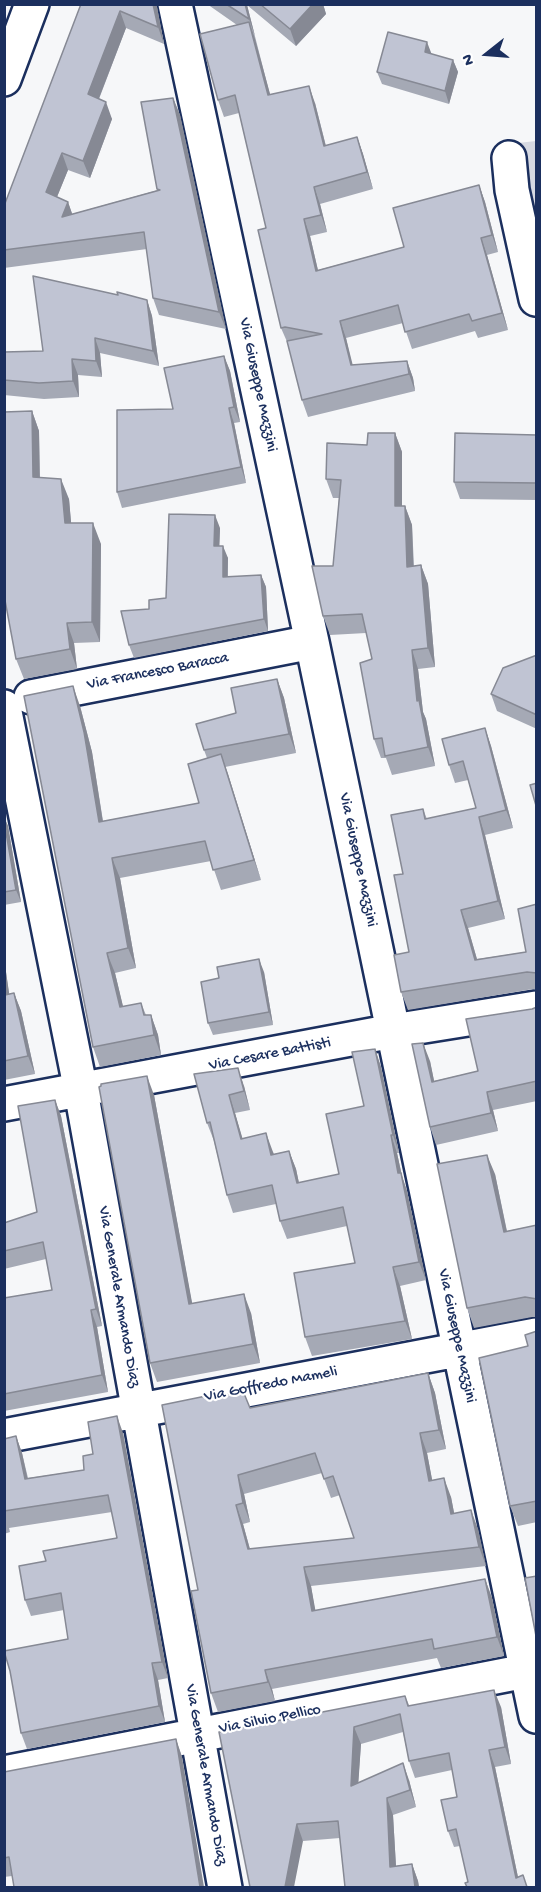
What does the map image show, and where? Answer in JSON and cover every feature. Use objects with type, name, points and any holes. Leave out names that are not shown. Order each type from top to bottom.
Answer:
[{"type":"street","points":[[4,80],[32,4]]},
{"type":"street","name":"Via Giuseppe Mazzini","points":[[175,4],[312,642],[459,1349],[531,1670],[537,1716]]},
{"type":"street","points":[[509,158],[512,190],[537,299]]},
{"type":"street","name":"Via Francesco Baracca","points":[[4,702],[312,642]]},
{"type":"street","name":"Via Generale Armando Diaz","points":[[4,707],[81,1091],[225,1887]]},
{"type":"street","name":"Via Cesare Battisti","points":[[4,1104],[393,1031],[537,1008]]},
{"type":"street","name":"Via Goffredo Mameli","points":[[4,1436],[537,1335]]},
{"type":"street","name":"Via Silvio Pellico","points":[[4,1773],[531,1670]]},
{"type":"shaded area","points":[[536,141],[536,223],[518,143]]},
{"type":"building","points":[[81,4],[153,4],[158,27],[120,11],[88,94],[106,102],[83,161],[62,153],[46,192],[68,202],[62,217],[160,190],[157,189],[141,102],[173,98],[219,312],[153,298],[144,232],[4,250],[4,206]]},
{"type":"building","points":[[226,4],[245,4],[249,19]]},
{"type":"building","points":[[260,4],[313,4],[290,29]]},
{"type":"building","points":[[249,22],[268,95],[309,86],[324,146],[357,137],[367,172],[314,187],[321,215],[304,219],[316,271],[404,247],[393,208],[479,185],[492,235],[481,238],[502,313],[472,321],[469,314],[405,332],[398,305],[340,321],[351,365],[407,361],[409,374],[302,400],[287,341],[322,334],[281,328],[258,230],[266,228],[235,95],[218,100],[200,34]]},
{"type":"building","points":[[388,32],[427,42],[425,52],[453,60],[445,91],[377,72]]},
{"type":"building","points":[[33,276],[147,300],[153,351],[95,338],[96,361],[72,359],[73,381],[39,383],[4,380],[4,352],[43,351]]},
{"type":"building","points":[[224,356],[234,407],[229,408],[241,467],[117,492],[117,410],[173,409],[164,368]]},
{"type":"building","points":[[32,411],[33,477],[61,479],[65,523],[93,523],[92,622],[67,623],[70,649],[16,659],[4,595],[4,412]]},
{"type":"building","points":[[368,433],[395,433],[395,506],[405,506],[407,567],[421,565],[428,648],[412,650],[417,701],[419,700],[428,747],[385,756],[382,738],[374,739],[360,663],[372,659],[362,614],[323,616],[312,566],[333,566],[341,480],[326,479],[327,443],[367,445]]},
{"type":"building","points":[[455,433],[537,435],[537,483],[454,482]]},
{"type":"building","points":[[169,514],[215,515],[214,546],[223,546],[223,577],[261,575],[264,619],[129,645],[121,611],[149,609],[149,600],[166,598]]},
{"type":"building","points":[[537,655],[537,715],[491,694],[503,668]]},
{"type":"building","points":[[277,679],[289,734],[204,750],[196,724],[236,713],[231,688]]},
{"type":"building","points":[[73,686],[84,732],[99,822],[199,803],[188,764],[221,754],[254,860],[213,870],[205,841],[112,858],[128,948],[107,953],[120,1007],[141,1003],[144,1015],[151,1015],[154,1035],[93,1047],[24,696]]},
{"type":"building","points":[[485,728],[506,810],[479,817],[498,901],[461,910],[475,960],[526,952],[518,909],[537,904],[537,973],[527,972],[401,992],[394,955],[409,952],[394,875],[403,874],[391,815],[423,809],[425,819],[476,808],[463,761],[449,765],[442,739]]},
{"type":"building","points":[[537,783],[537,809],[530,785]]},
{"type":"building","points":[[4,821],[16,890],[4,892]]},
{"type":"building","points":[[259,959],[269,1012],[208,1023],[201,982],[219,978],[217,967]]},
{"type":"building","points":[[4,988],[5,995],[14,993],[28,1056],[4,1061]]},
{"type":"building","points":[[537,1007],[537,1081],[487,1092],[491,1113],[430,1127],[412,1044],[423,1043],[432,1082],[478,1071],[466,1019]]},
{"type":"building","points":[[375,1049],[393,1135],[391,1135],[398,1173],[401,1173],[419,1262],[393,1267],[405,1321],[305,1337],[294,1273],[355,1263],[343,1207],[280,1221],[272,1185],[227,1195],[210,1122],[207,1123],[194,1074],[238,1068],[244,1091],[229,1095],[241,1139],[266,1133],[271,1155],[289,1151],[297,1183],[339,1174],[326,1114],[364,1106],[352,1052]]},
{"type":"building","points":[[147,1076],[189,1304],[244,1294],[253,1344],[150,1363],[99,1087],[101,1084]]},
{"type":"building","points":[[55,1100],[96,1309],[91,1310],[102,1375],[4,1394],[4,1298],[52,1290],[43,1242],[4,1251],[4,1223],[37,1212],[18,1106]]},
{"type":"building","points":[[487,1155],[504,1232],[537,1225],[537,1299],[525,1297],[467,1308],[437,1164]]},
{"type":"building","points":[[537,1331],[537,1501],[510,1506],[479,1358],[528,1346],[525,1335]]},
{"type":"building","points":[[428,1373],[439,1430],[420,1433],[429,1481],[444,1478],[451,1514],[471,1510],[479,1547],[304,1567],[312,1611],[485,1579],[497,1637],[434,1649],[432,1639],[265,1670],[268,1682],[211,1693],[191,1591],[198,1590],[162,1405],[243,1391],[250,1408]],"holes":[[[315,1453],[324,1479],[333,1476],[354,1538],[248,1549],[236,1505],[243,1503],[238,1475]]]},
{"type":"building","points":[[117,1416],[162,1662],[152,1663],[159,1706],[21,1733],[10,1671],[4,1651],[68,1639],[61,1593],[25,1600],[19,1566],[46,1561],[43,1551],[117,1538],[108,1495],[4,1511],[4,1439],[16,1436],[25,1479],[84,1470],[83,1456],[93,1454],[88,1422]]},
{"type":"building","points":[[537,1576],[537,1636],[536,1636],[525,1578]]},
{"type":"building","points":[[494,1690],[505,1747],[489,1750],[516,1878],[523,1875],[527,1887],[467,1887],[465,1883],[468,1882],[456,1829],[448,1831],[441,1800],[457,1797],[449,1753],[409,1761],[400,1714],[354,1727],[351,1786],[403,1763],[410,1790],[387,1798],[390,1867],[412,1864],[415,1887],[345,1887],[338,1821],[297,1824],[285,1887],[250,1887],[219,1732],[405,1696],[408,1706]]},
{"type":"building","points":[[176,1739],[200,1887],[14,1887],[9,1857],[4,1858],[4,1772]]}]
